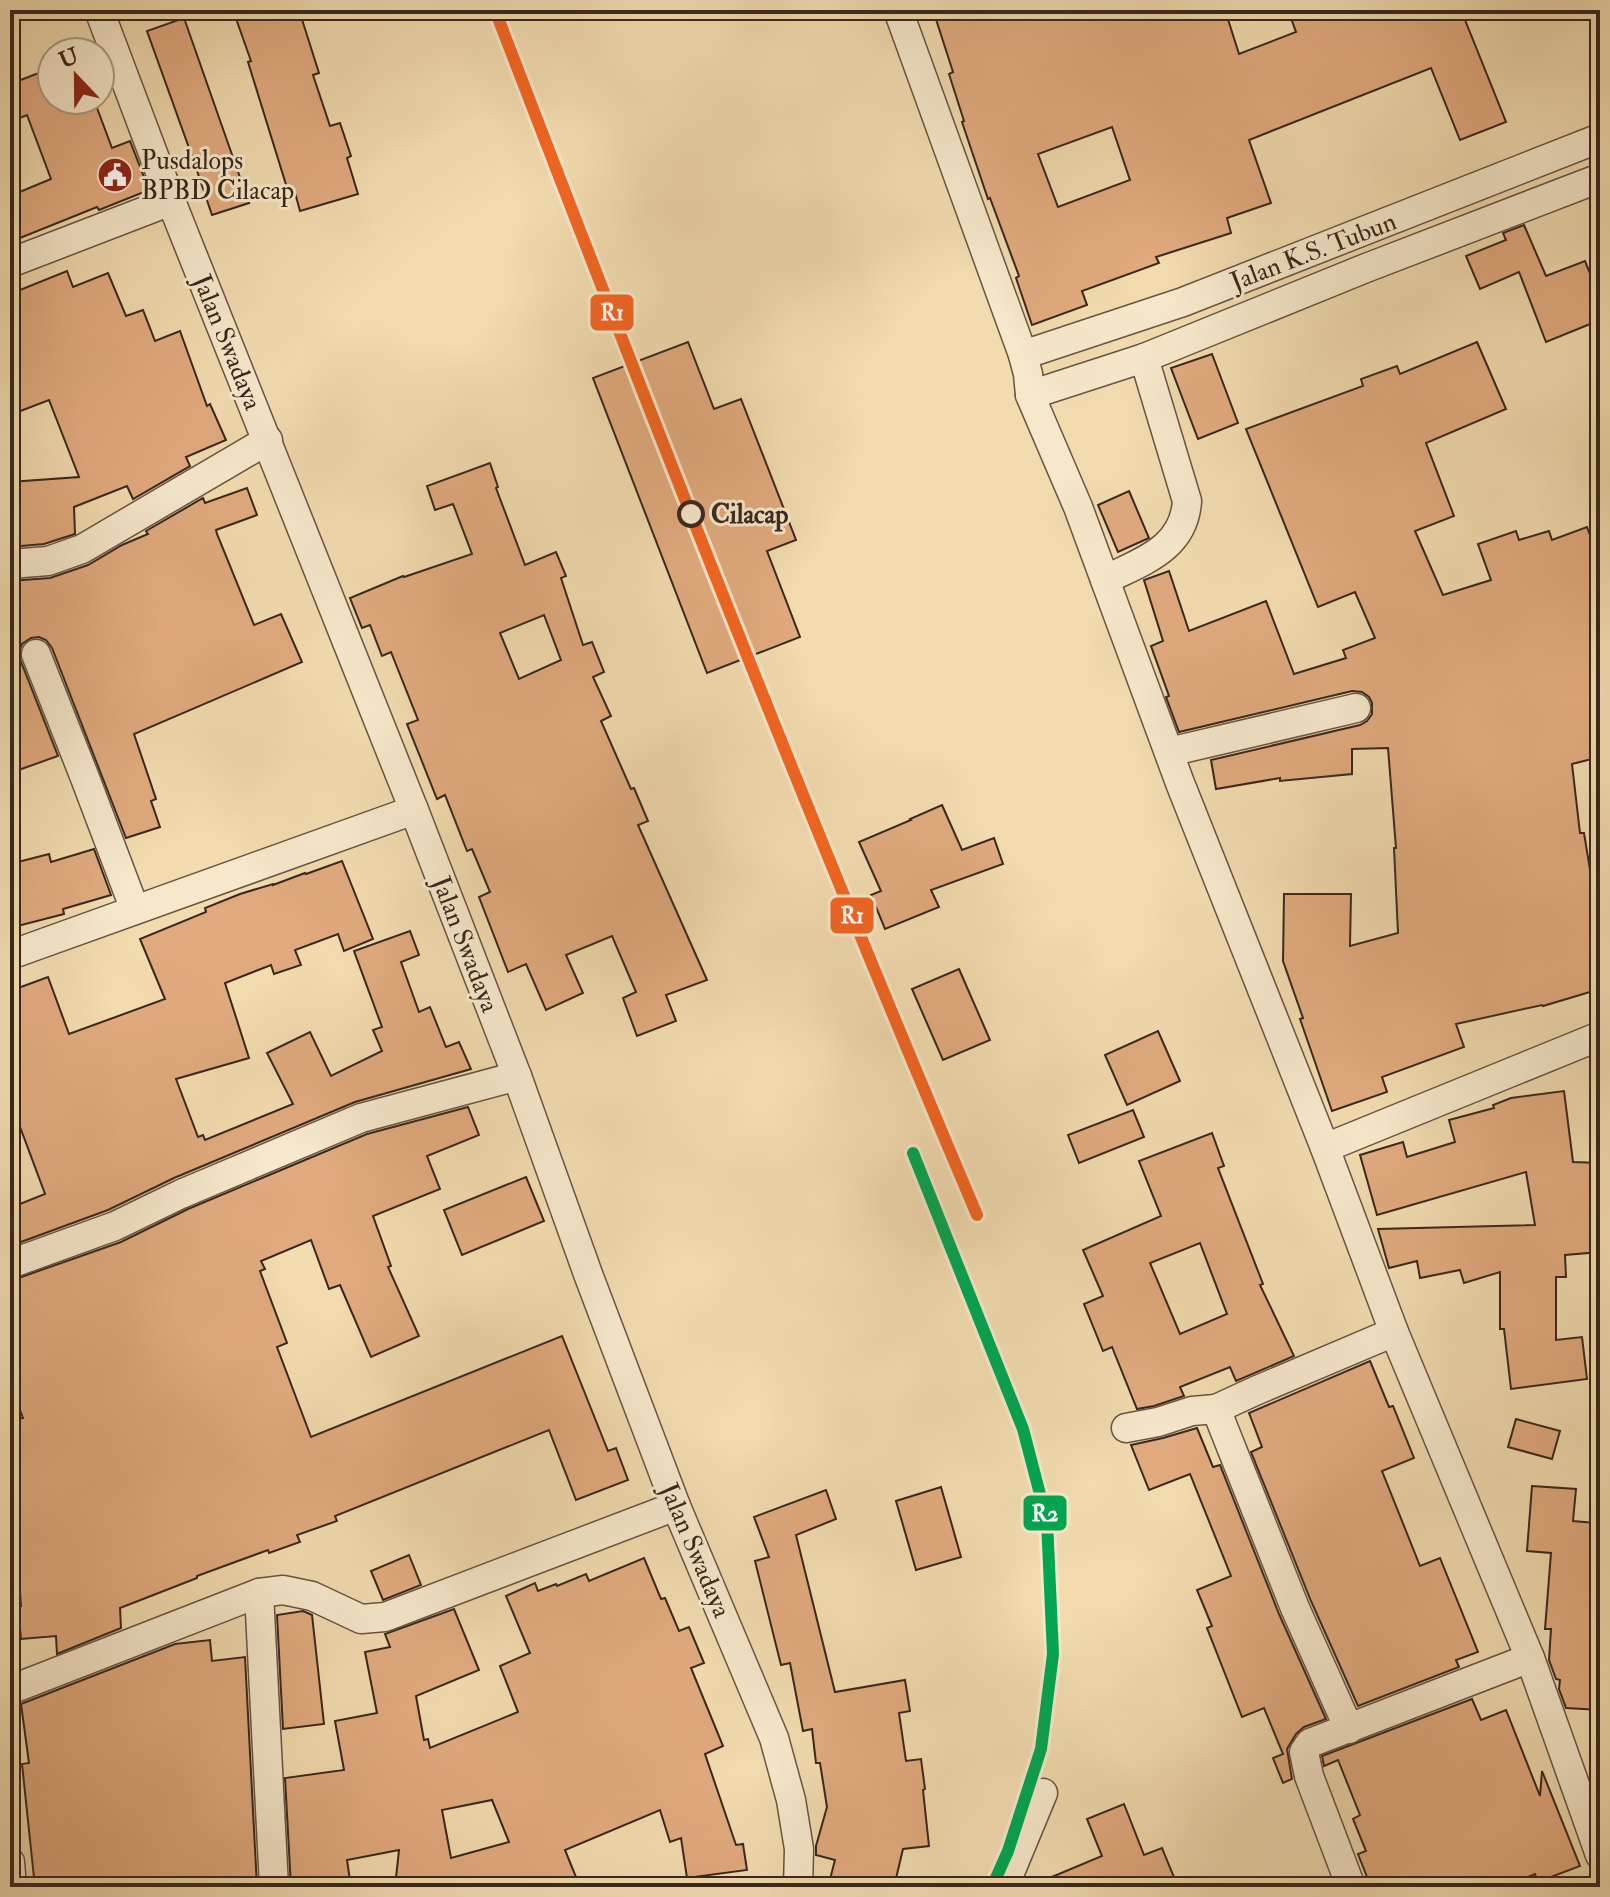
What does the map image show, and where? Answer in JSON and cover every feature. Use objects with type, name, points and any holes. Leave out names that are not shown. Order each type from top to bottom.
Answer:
[{"type":"street","name":"Jalan Swadaya","points":[[99,10],[171,201],[517,1076],[676,1506],[774,1738],[799,1849],[798,1887]]},
{"type":"street","points":[[898,10],[1023,355],[1030,395],[1078,507],[1169,752],[1394,1332],[1530,1658],[1600,1855]]},
{"type":"street","name":"Jalan K.S. Tubun","points":[[1023,355],[1183,302],[1600,138]]},
{"type":"street","name":"Jalan K.S. Tubun","points":[[1030,395],[1144,358],[1600,178]]},
{"type":"street","points":[[1476,188],[1489,220]]},
{"type":"street","points":[[10,263],[171,201]]},
{"type":"street","points":[[1105,580],[1159,552],[1173,539],[1186,517],[1187,501],[1144,358]]},
{"type":"street","points":[[10,564],[48,561],[82,549],[268,440]]},
{"type":"street","points":[[36,654],[135,910]]},
{"type":"street","points":[[1169,752],[1356,708]]},
{"type":"street","points":[[10,955],[414,810]]},
{"type":"street","points":[[1325,1148],[1600,1036]]},
{"type":"street","points":[[10,1264],[115,1226],[181,1194],[361,1118],[517,1076]]},
{"type":"street","points":[[1126,1428],[1148,1425],[1192,1411],[1216,1409],[1394,1332]]},
{"type":"street","points":[[1216,1409],[1295,1608],[1349,1729]]},
{"type":"street","points":[[10,1690],[259,1593],[283,1590],[312,1596],[361,1619],[385,1617],[676,1506]]},
{"type":"street","points":[[259,1593],[274,1887]]},
{"type":"street","points":[[1351,1887],[1309,1776],[1304,1752],[1310,1743],[1530,1658]]},
{"type":"street","points":[[1004,1887],[1043,1793]]},
{"type":"street","points":[[10,1862],[12,1887]]},
{"type":"building","points":[[233,10],[299,10],[319,73],[313,75],[330,126],[340,123],[351,156],[347,158],[358,194],[300,211],[294,189],[288,191]]},
{"type":"building","points":[[933,10],[1225,10],[1239,54],[1296,32],[1288,10],[1461,10],[1506,122],[1460,140],[1431,68],[1249,140],[1271,203],[1227,218],[1231,233],[1156,257],[1159,263],[1082,291],[1087,305],[1032,325],[1016,278],[1019,276],[962,122],[949,74],[953,72]],"holes":[[[1112,127],[1130,180],[1058,207],[1038,154]]]},
{"type":"building","points":[[184,18],[249,203],[212,215],[147,31]]},
{"type":"building","points":[[36,74],[36,116],[100,116],[112,148],[130,141],[149,190],[10,242],[10,196],[51,179],[27,115],[10,122],[10,84]]},
{"type":"building","points":[[1524,225],[1546,276],[1585,261],[1600,298],[1600,320],[1546,342],[1519,272],[1480,289],[1466,256],[1506,240],[1503,233]]},
{"type":"building","points":[[67,271],[73,287],[108,273],[126,316],[143,310],[155,341],[180,331],[207,406],[210,404],[226,440],[186,457],[190,466],[133,499],[127,486],[74,507],[75,534],[44,544],[10,547],[10,482],[79,477],[49,400],[10,415],[10,294]]},
{"type":"building","points":[[688,342],[714,409],[741,399],[796,540],[767,551],[800,637],[707,673],[593,378]]},
{"type":"building","points":[[1477,342],[1506,409],[1426,443],[1454,516],[1415,531],[1443,595],[1491,580],[1478,544],[1516,531],[1519,540],[1549,531],[1552,540],[1587,527],[1600,563],[1600,757],[1572,764],[1580,833],[1584,833],[1594,894],[1600,893],[1600,989],[1543,1006],[1456,1024],[1464,1047],[1382,1077],[1387,1092],[1332,1111],[1283,961],[1284,894],[1351,894],[1350,946],[1398,933],[1396,848],[1388,748],[1352,749],[1352,774],[1280,781],[1280,778],[1216,789],[1211,760],[1360,725],[1372,714],[1372,703],[1362,692],[1352,691],[1179,732],[1151,646],[1163,641],[1144,580],[1169,571],[1189,631],[1266,601],[1294,674],[1346,658],[1343,650],[1375,638],[1355,592],[1318,607],[1246,429],[1363,386],[1361,379],[1397,366],[1400,374]]},
{"type":"building","points":[[1212,354],[1238,423],[1198,439],[1171,368]]},
{"type":"building","points":[[490,463],[496,488],[525,565],[556,552],[566,576],[561,578],[583,645],[592,642],[604,672],[593,677],[611,716],[601,721],[648,821],[638,825],[707,980],[666,995],[676,1021],[637,1036],[623,998],[636,992],[612,936],[566,955],[583,993],[546,1010],[526,964],[508,972],[479,897],[490,892],[472,849],[467,851],[445,795],[437,799],[407,724],[418,720],[391,652],[382,656],[370,625],[362,628],[350,598],[403,576],[472,554],[453,504],[435,510],[427,486]],"holes":[[[544,615],[561,660],[519,679],[500,633]]]},
{"type":"building","points":[[247,488],[257,515],[216,530],[217,534],[254,625],[281,614],[302,662],[134,734],[156,799],[151,801],[160,827],[126,838],[52,648],[46,640],[31,638],[22,644],[20,659],[58,756],[10,773],[10,581],[50,578],[88,565],[148,534],[146,531],[203,498],[205,503]]},
{"type":"building","points":[[1129,491],[1149,538],[1118,552],[1098,505]]},
{"type":"building","points":[[942,805],[962,850],[994,838],[1003,864],[931,890],[939,907],[885,929],[871,895],[881,891],[859,842]]},
{"type":"building","points":[[94,849],[111,895],[63,909],[64,914],[10,928],[10,864],[49,854],[51,862]]},
{"type":"building","points":[[342,861],[373,939],[344,951],[338,934],[295,950],[301,965],[274,974],[271,965],[225,983],[249,1058],[176,1079],[198,1137],[203,1135],[205,1140],[293,1104],[267,1053],[310,1032],[331,1076],[382,1051],[373,1030],[382,1027],[354,951],[410,931],[419,955],[401,962],[419,1012],[430,1007],[446,1047],[459,1042],[471,1069],[355,1102],[174,1178],[108,1210],[10,1246],[10,1208],[45,1194],[10,1100],[10,991],[48,977],[69,1034],[165,999],[140,939],[206,912],[205,908],[240,894]]},
{"type":"building","points":[[959,969],[990,1040],[943,1060],[912,989]]},
{"type":"building","points":[[1158,1031],[1180,1081],[1127,1105],[1105,1055]]},
{"type":"building","points":[[1564,1091],[1573,1162],[1600,1163],[1600,1252],[1565,1255],[1566,1277],[1556,1277],[1556,1340],[1582,1337],[1587,1379],[1511,1389],[1504,1329],[1500,1329],[1500,1272],[1464,1283],[1460,1270],[1420,1278],[1417,1261],[1389,1268],[1378,1229],[1535,1225],[1526,1172],[1377,1215],[1360,1155],[1403,1142],[1407,1157],[1455,1142],[1449,1120],[1494,1108],[1493,1105],[1511,1098]]},
{"type":"building","points":[[468,1107],[479,1135],[427,1156],[440,1189],[373,1216],[391,1266],[388,1267],[419,1336],[371,1357],[340,1285],[329,1289],[311,1240],[261,1261],[265,1269],[260,1271],[287,1343],[277,1347],[311,1437],[562,1336],[608,1451],[616,1448],[628,1480],[576,1500],[549,1430],[335,1516],[337,1521],[297,1535],[300,1542],[269,1553],[268,1550],[197,1576],[120,1608],[121,1628],[57,1654],[56,1636],[21,1639],[10,1419],[23,1418],[10,1384],[10,1281],[121,1242],[188,1209],[367,1134]]},
{"type":"building","points":[[1133,1110],[1144,1137],[1079,1163],[1068,1135]]},
{"type":"building","points":[[1212,1133],[1224,1166],[1218,1168],[1263,1284],[1260,1285],[1294,1356],[1236,1381],[1230,1367],[1180,1387],[1184,1396],[1137,1409],[1112,1347],[1103,1351],[1084,1304],[1103,1296],[1083,1250],[1161,1216],[1139,1161]],"holes":[[[1200,1243],[1227,1314],[1180,1334],[1150,1263]]]},
{"type":"building","points":[[526,1177],[544,1221],[462,1255],[444,1210]]},
{"type":"building","points":[[1370,1361],[1414,1458],[1382,1471],[1420,1566],[1440,1558],[1478,1652],[1456,1660],[1459,1667],[1358,1706],[1311,1601],[1251,1452],[1262,1447],[1249,1413]]},
{"type":"building","points":[[1516,1419],[1560,1431],[1552,1459],[1508,1447]]},
{"type":"building","points":[[1197,1428],[1213,1467],[1220,1465],[1279,1614],[1326,1719],[1304,1727],[1296,1734],[1287,1749],[1292,1779],[1283,1783],[1273,1758],[1283,1754],[1264,1708],[1242,1717],[1207,1628],[1212,1626],[1197,1590],[1231,1576],[1190,1474],[1149,1490],[1131,1445]]},
{"type":"building","points":[[1532,1486],[1576,1489],[1573,1521],[1595,1523],[1592,1562],[1600,1562],[1600,1710],[1566,1708],[1559,1689],[1560,1680],[1556,1679],[1549,1660],[1551,1629],[1545,1629],[1551,1553],[1527,1551]]},
{"type":"building","points":[[941,1487],[961,1557],[916,1570],[896,1501]]},
{"type":"building","points":[[826,1490],[836,1519],[796,1535],[835,1692],[905,1680],[910,1711],[899,1713],[906,1761],[921,1759],[929,1846],[903,1849],[894,1887],[828,1887],[835,1860],[816,1855],[827,1807],[820,1763],[816,1763],[812,1729],[803,1731],[790,1663],[781,1665],[755,1561],[769,1557],[754,1517]]},
{"type":"building","points":[[409,1555],[421,1585],[383,1600],[371,1571]]},
{"type":"building","points":[[644,1558],[679,1631],[689,1627],[704,1663],[691,1668],[723,1746],[705,1754],[736,1845],[743,1844],[747,1870],[687,1878],[681,1838],[670,1842],[660,1810],[565,1850],[580,1887],[395,1887],[399,1850],[347,1860],[351,1887],[291,1887],[285,1778],[344,1770],[335,1721],[377,1713],[365,1652],[390,1647],[385,1634],[454,1609],[479,1670],[416,1696],[424,1740],[428,1739],[430,1748],[518,1712],[500,1666],[530,1653],[506,1596],[535,1583],[538,1591],[586,1574],[589,1581]],"holes":[[[492,1800],[509,1842],[451,1858],[442,1810]]]},
{"type":"building","points":[[303,1611],[312,1615],[324,1724],[283,1729],[277,1615]]},
{"type":"building","points":[[210,1640],[212,1661],[245,1657],[257,1887],[35,1887],[22,1764],[29,1763],[21,1704],[175,1644]]},
{"type":"building","points":[[1472,1699],[1481,1720],[1506,1710],[1540,1796],[1542,1771],[1580,1866],[1538,1882],[1535,1874],[1503,1887],[1371,1887],[1358,1854],[1366,1851],[1353,1819],[1360,1815],[1338,1760],[1324,1766],[1322,1756]]},
{"type":"building","points":[[1124,1804],[1144,1855],[1162,1848],[1178,1887],[1028,1887],[1102,1856],[1087,1819]]},
{"type":"transit line","name":"R1","points":[[495,10],[731,615],[977,1215]]},
{"type":"transit line","name":"R2","points":[[913,1153],[1023,1429],[1047,1521],[1053,1654],[1041,1749],[1008,1851],[992,1887]]},
{"type":"place","name":"Pusdalops BPBD Cilacap","points":[[115,175]]},
{"type":"place","name":"Cilacap","points":[[691,514]]}]
